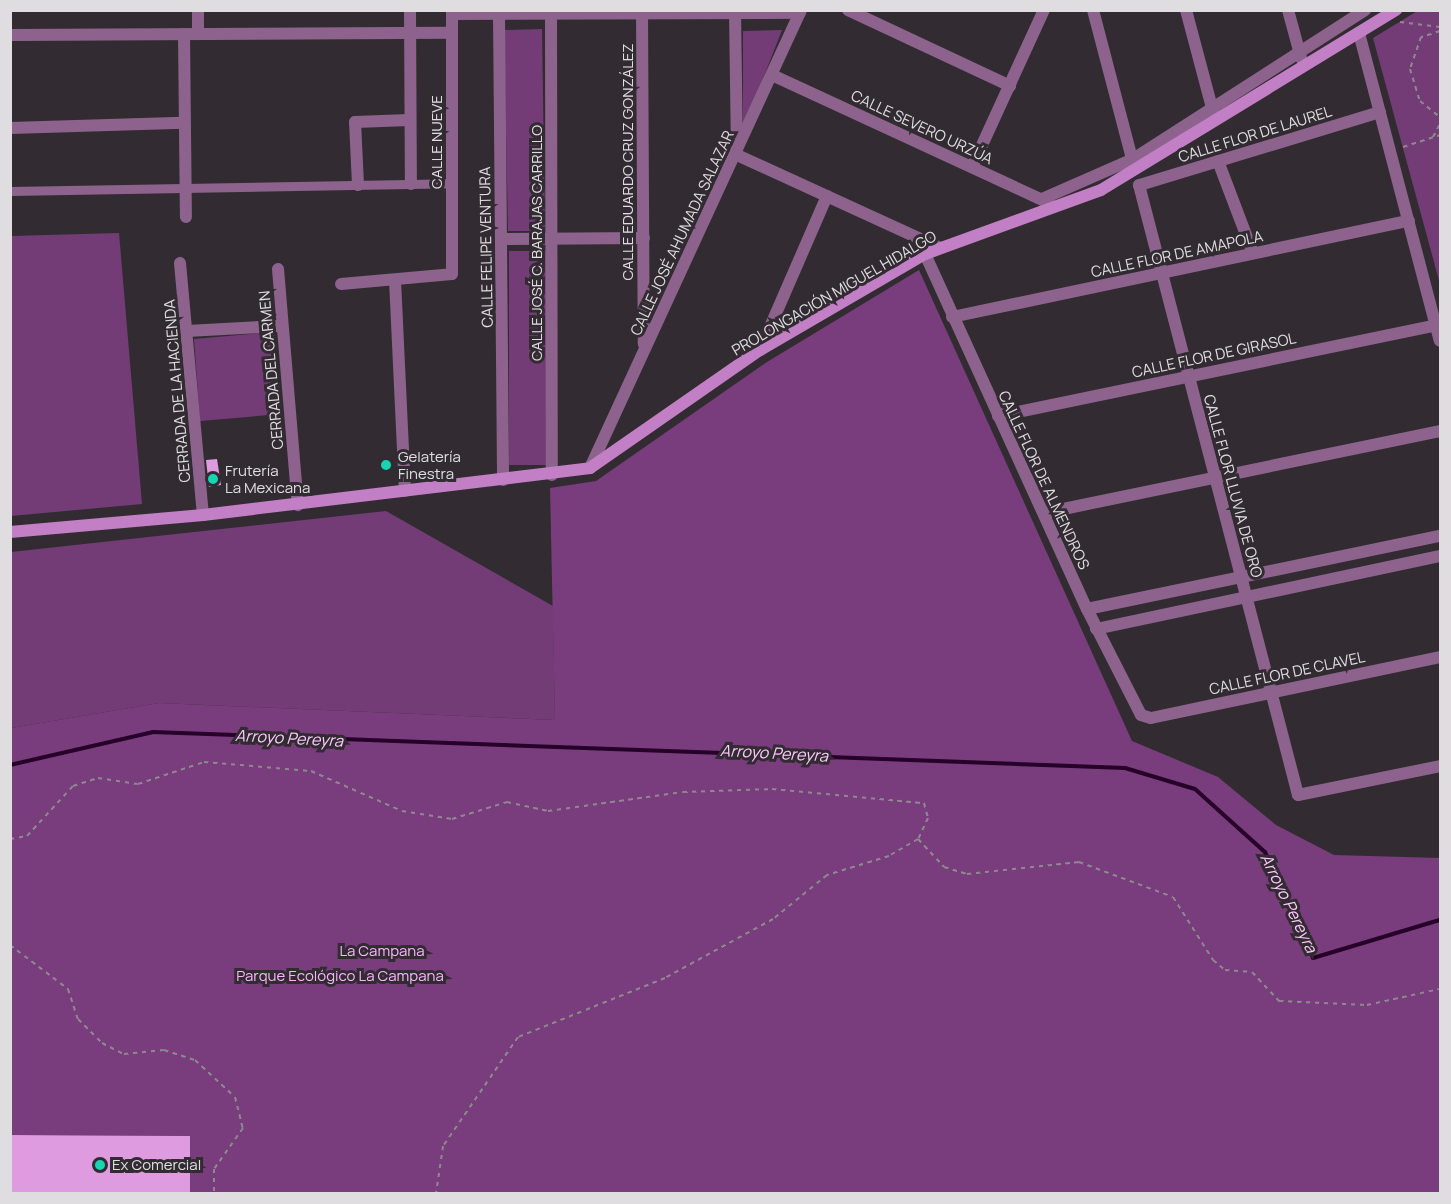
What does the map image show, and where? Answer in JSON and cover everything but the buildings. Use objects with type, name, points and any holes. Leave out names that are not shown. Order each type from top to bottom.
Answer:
[{"type":"main road","name":"PROLONGACIÓN MIGUEL HIDALGO","points":[[10,532],[298,505],[552,475],[590,468],[760,350],[925,254],[938,247],[1059,207],[1216,122],[1392,15]]},
{"type":"street","points":[[198,10],[198,34]]},
{"type":"street","points":[[410,10],[411,184]]},
{"type":"street","points":[[848,10],[1010,86]]},
{"type":"street","points":[[972,167],[1044,10]]},
{"type":"street","points":[[1093,10],[1134,165]]},
{"type":"street","points":[[1186,10],[1216,122]]},
{"type":"street","points":[[1288,10],[1303,68]]},
{"type":"street","points":[[1042,199],[1134,165],[1212,109],[1365,10]]},
{"type":"street","points":[[452,12],[499,14],[800,12]]},
{"type":"street","name":"CALLE NUEVE","points":[[395,280],[452,274],[452,12]]},
{"type":"street","name":"CALLE JOSÉ C. BARAJAS CARRILLO","points":[[551,12],[552,475]]},
{"type":"street","name":"CALLE EDUARDO CRUZ GONZÁLEZ","points":[[642,12],[644,348]]},
{"type":"street","points":[[735,12],[736,154],[938,247]]},
{"type":"street","name":"CALLE JOSÉ AHUMADA SALAZAR","points":[[590,468],[800,12]]},
{"type":"street","name":"CALLE FELIPE VENTURA","points":[[499,14],[503,480]]},
{"type":"street","points":[[10,35],[452,33]]},
{"type":"street","points":[[1359,33],[1440,341]]},
{"type":"street","points":[[184,34],[183,123],[186,217]]},
{"type":"street","name":"CALLE SEVERO URZÚA","points":[[772,75],[1059,207]]},
{"type":"street","name":"CALLE FLOR DE LAUREL","points":[[1139,185],[1380,112]]},
{"type":"street","points":[[358,185],[355,122],[410,120]]},
{"type":"street","points":[[10,128],[183,123]]},
{"type":"street","points":[[1218,161],[1253,254]]},
{"type":"street","points":[[10,191],[186,190],[452,183]]},
{"type":"street","name":"CALLE FLOR LLUVIA DE ORO","points":[[1139,185],[1298,795],[1440,766]]},
{"type":"street","points":[[760,350],[827,196]]},
{"type":"street","name":"CALLE FLOR DE AMAPOLA","points":[[952,317],[1409,221]]},
{"type":"street","points":[[501,239],[644,238]]},
{"type":"street","name":"CALLE FLOR DE ALMENDROS","points":[[925,254],[1086,609],[1141,715]]},
{"type":"street","name":"CERRADA DE LA HACIENDA","points":[[180,263],[203,515]]},
{"type":"street","name":"CERRADA DEL CARMEN","points":[[278,269],[279,326],[298,505]]},
{"type":"street","points":[[341,284],[395,280],[405,491]]},
{"type":"street","name":"CALLE FLOR DE GIRASOL","points":[[998,416],[1436,325]]},
{"type":"street","points":[[187,331],[279,326]]},
{"type":"street","points":[[1044,513],[1440,431]]},
{"type":"street","points":[[1086,609],[1440,536]]},
{"type":"street","points":[[1096,629],[1440,556]]},
{"type":"street","name":"CALLE FLOR DE CLAVEL","points":[[1141,715],[1151,718],[1440,657]]},
{"type":"path","points":[[1392,15],[1440,27]]},
{"type":"path","points":[[1440,32],[1421,37],[1410,69],[1420,100],[1440,117]]},
{"type":"path","points":[[1432,137],[1440,124]]},
{"type":"path","points":[[1403,147],[1440,135]]},
{"type":"path","points":[[10,839],[27,836],[73,786],[98,778],[138,784],[204,762],[237,761],[310,771],[402,812],[452,819],[507,802],[548,811],[683,792],[772,789],[905,798],[929,809],[918,839],[889,856],[828,875],[773,920],[665,978],[518,1037],[443,1146],[436,1194]]},
{"type":"path","points":[[918,839],[944,867],[967,874],[1079,862],[1173,897],[1213,960],[1225,969],[1252,972],[1279,1001],[1367,1005],[1440,989]]},
{"type":"path","points":[[10,945],[68,989],[78,1018],[102,1043],[124,1054],[164,1050],[195,1060],[235,1097],[243,1128],[214,1169],[214,1194]]},
{"type":"shaded area","points":[[1419,10],[1440,11],[1440,284],[1373,38]]},
{"type":"shaded area","points":[[542,29],[545,231],[508,231],[504,30]]},
{"type":"shaded area","points":[[782,30],[743,130],[743,31]]},
{"type":"shaded area","points":[[119,233],[142,504],[11,516],[11,236]]},
{"type":"shaded area","points":[[509,251],[547,251],[547,465],[509,465]]},
{"type":"shaded area","points":[[274,332],[281,414],[200,421],[194,339]]},
{"type":"shaded area","points":[[386,511],[553,606],[555,720],[159,703],[11,728],[11,552]]},
{"type":"green space","name":"La Campana","points":[[919,270],[1132,741],[1218,777],[1276,825],[1334,855],[1440,858],[1440,1193],[190,1194],[190,1136],[11,1135],[11,728],[159,703],[555,720],[550,488],[596,481],[767,362]]},
{"type":"waterway","name":"Arroyo Pereyra","points":[[10,765],[153,732],[1125,768],[1195,789],[1265,852],[1313,958],[1440,920]]},
{"type":"place","name":"Gelatería Finestra","points":[[386,465]]},
{"type":"place","name":"Frutería La Mexicana","points":[[213,479]]},
{"type":"place","name":"Ex Comercial","points":[[100,1165]]},
{"type":"park label","name":"Parque Ecológico La Campana","points":[[340,976]]}]
